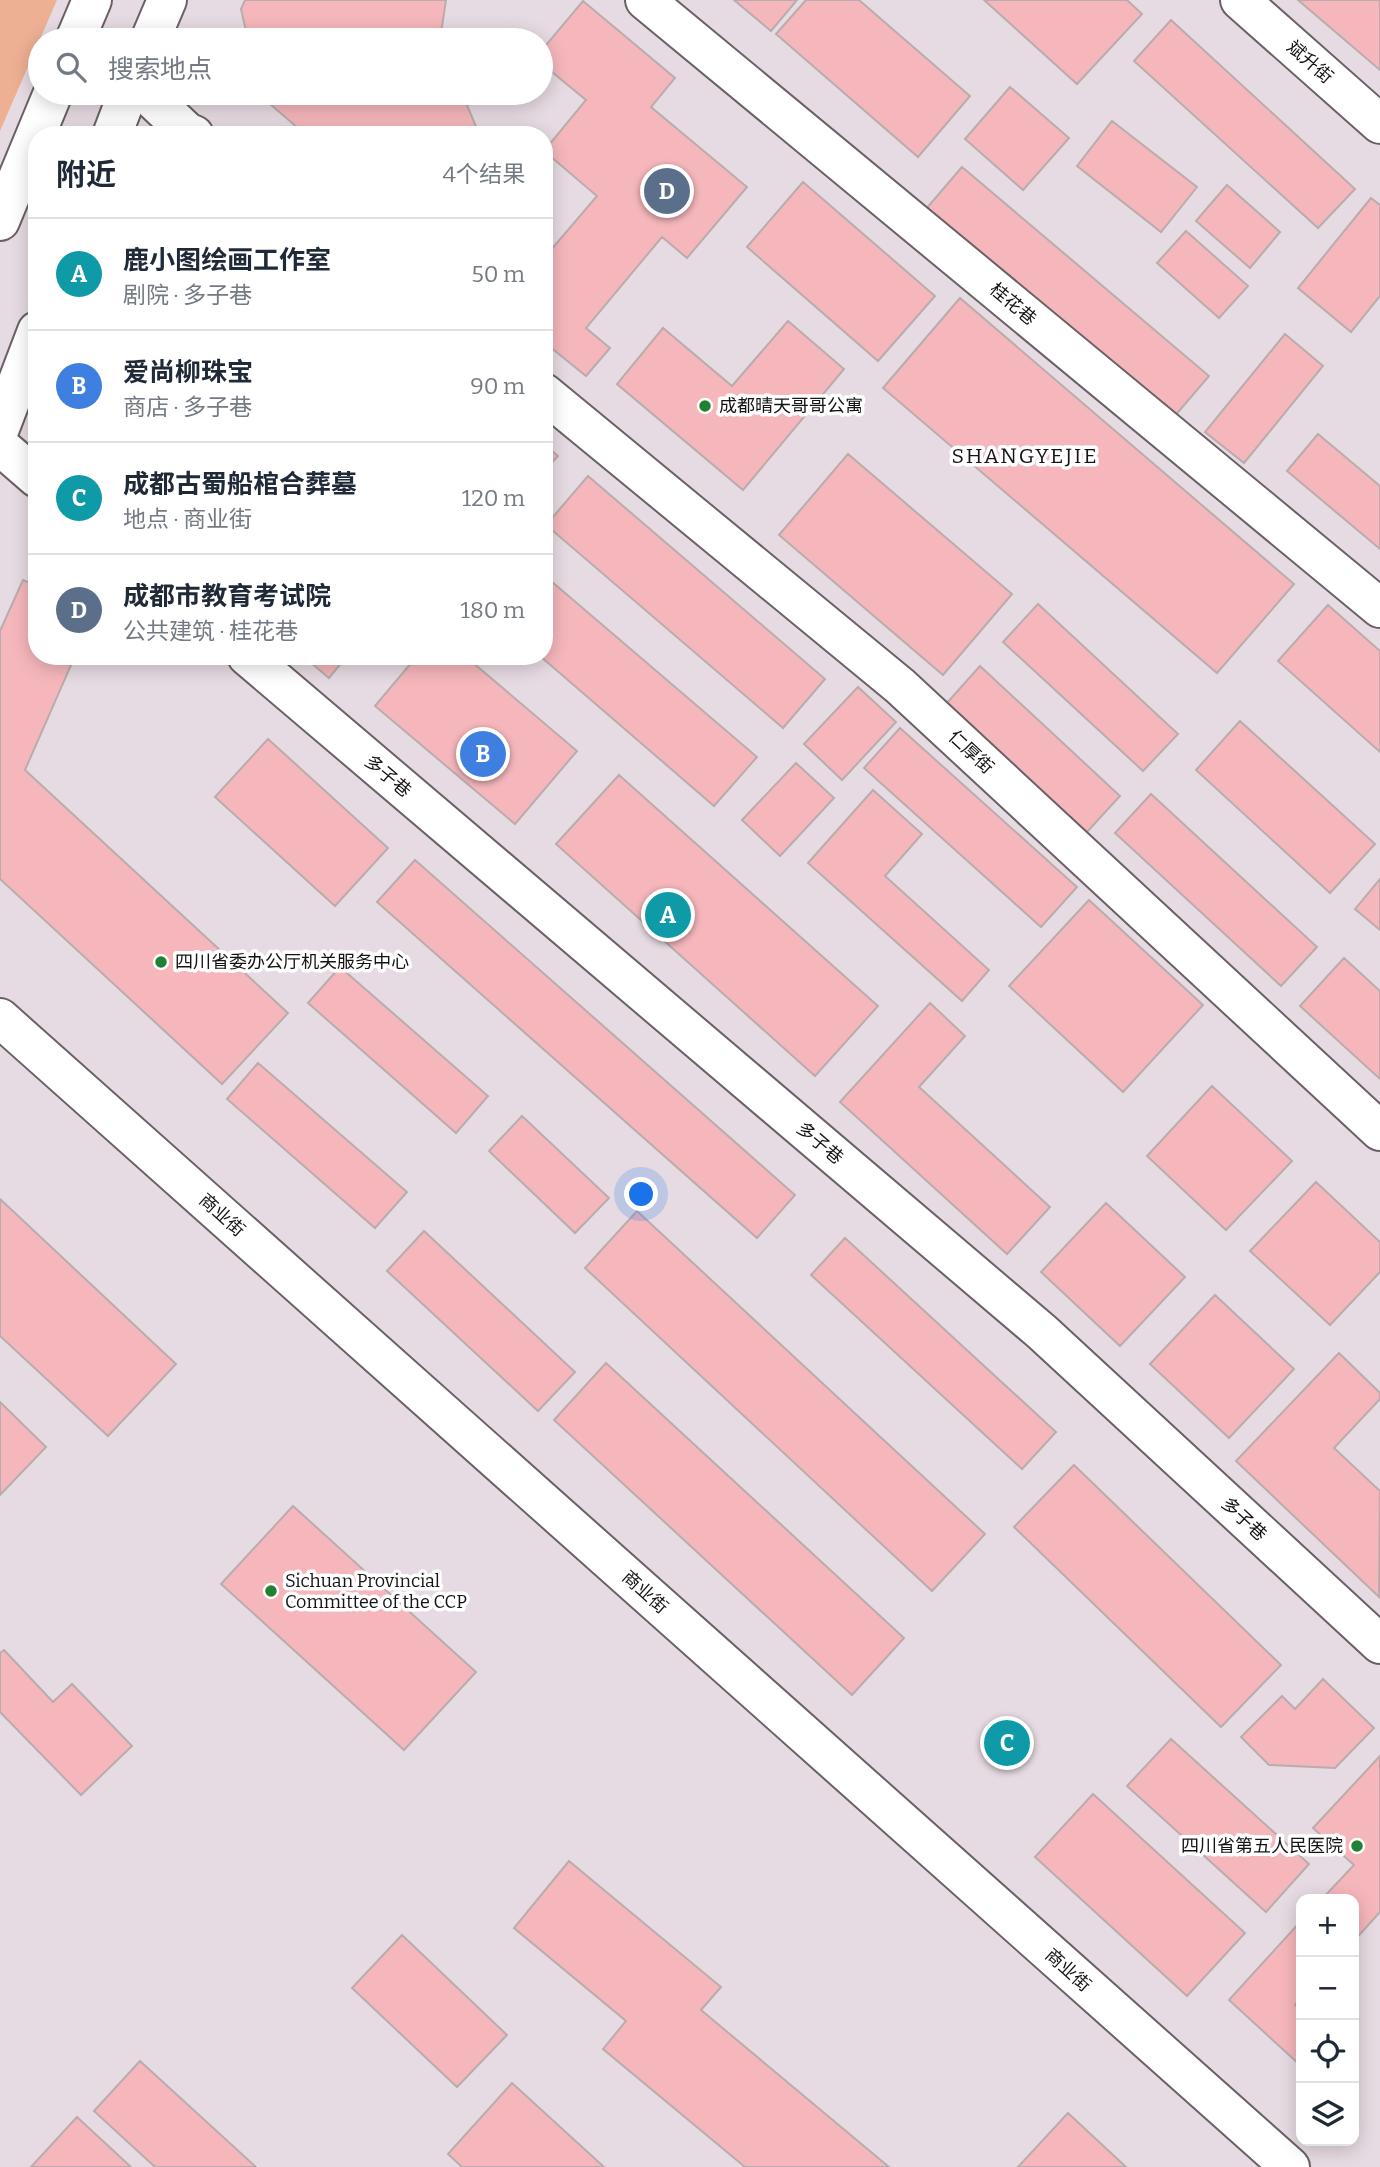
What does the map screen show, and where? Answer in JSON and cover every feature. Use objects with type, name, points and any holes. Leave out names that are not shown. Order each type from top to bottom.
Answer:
[{"type":"street","points":[[80,28],[92,0]]},
{"type":"street","points":[[155,28],[167,0]]},
{"type":"street","name":"桂花巷","points":[[645,0],[1380,608]]},
{"type":"street","name":"斌升街","points":[[1240,0],[1380,124]]},
{"type":"street","points":[[39,126],[48,105]]},
{"type":"street","points":[[115,126],[123,105]]},
{"type":"street","points":[[159,105],[181,126]]},
{"type":"street","points":[[0,221],[28,153]]},
{"type":"street","points":[[0,428],[28,355]]},
{"type":"street","name":"仁厚街","points":[[553,400],[900,686],[1380,1131]]},
{"type":"street","points":[[0,446],[28,470]]},
{"type":"street","name":"多子巷","points":[[258,665],[1042,1332],[1380,1644]]},
{"type":"street","name":"商业街","points":[[0,1018],[1290,2167]]},
{"type":"shaded area","points":[[0,0],[57,0],[45,28],[28,28],[28,67],[0,131]]},
{"type":"building","points":[[245,0],[446,0],[442,28],[245,28],[241,9]]},
{"type":"building","points":[[734,0],[797,0],[771,31]]},
{"type":"building","points":[[806,0],[859,0],[970,96],[918,157],[776,34]]},
{"type":"building","points":[[984,0],[1127,0],[1142,14],[1077,84]]},
{"type":"building","points":[[1298,0],[1380,0],[1380,70]]},
{"type":"building","points":[[583,1],[675,78],[651,107],[747,187],[687,258],[662,237],[586,328],[610,348],[586,376],[553,349],[553,247],[597,196],[553,159],[553,140],[586,100],[553,73],[553,37]]},
{"type":"building","points":[[1171,20],[1355,189],[1318,228],[1134,61]]},
{"type":"building","points":[[1010,87],[1069,138],[1023,190],[965,139]]},
{"type":"building","points":[[271,105],[467,105],[476,126],[296,126]]},
{"type":"building","points":[[1112,121],[1197,187],[1161,232],[1077,166]]},
{"type":"building","points":[[962,167],[1209,376],[1173,418],[926,209]]},
{"type":"building","points":[[803,182],[935,296],[878,361],[747,247]]},
{"type":"building","points":[[1227,185],[1280,232],[1250,268],[1196,221]]},
{"type":"building","points":[[1371,198],[1380,205],[1380,296],[1351,332],[1298,288]]},
{"type":"building","points":[[1186,231],[1248,286],[1219,318],[1157,263]]},
{"type":"building","points":[[960,298],[1294,584],[1217,673],[883,388]]},
{"type":"building","points":[[788,321],[844,369],[743,490],[617,384],[663,328],[732,386]]},
{"type":"building","points":[[1285,334],[1323,366],[1244,463],[1205,432]]},
{"type":"building","points":[[1318,434],[1380,486],[1380,549],[1287,471]]},
{"type":"building","points":[[848,454],[1012,594],[943,675],[779,535]]},
{"type":"building","points":[[588,476],[825,679],[783,728],[553,531],[553,517]]},
{"type":"building","points":[[23,580],[28,582],[28,665],[71,665],[25,770],[288,1013],[222,1084],[0,879],[0,631]]},
{"type":"building","points":[[553,583],[757,757],[714,806],[550,665],[553,665]]},
{"type":"building","points":[[1038,604],[1178,734],[1143,771],[1003,642]]},
{"type":"building","points":[[1328,605],[1380,651],[1380,752],[1278,661]]},
{"type":"building","points":[[314,665],[340,665],[329,678]]},
{"type":"building","points":[[409,665],[476,665],[577,751],[515,824],[375,706]]},
{"type":"building","points":[[980,666],[1120,796],[1086,833],[946,704]]},
{"type":"building","points":[[858,687],[896,722],[842,780],[804,744]]},
{"type":"building","points":[[1240,721],[1375,844],[1330,893],[1196,770]]},
{"type":"building","points":[[900,728],[1077,887],[1041,927],[864,768]]},
{"type":"building","points":[[268,739],[388,848],[335,906],[215,797]]},
{"type":"building","points":[[796,763],[834,798],[780,856],[742,820]]},
{"type":"building","points":[[619,775],[878,1006],[815,1076],[556,844]]},
{"type":"building","points":[[873,790],[922,834],[885,876],[989,970],[962,1001],[808,863]]},
{"type":"building","points":[[1151,794],[1317,947],[1281,986],[1115,833]]},
{"type":"building","points":[[415,860],[795,1195],[757,1238],[377,902]]},
{"type":"building","points":[[1380,879],[1380,930],[1355,909]]},
{"type":"building","points":[[1089,900],[1203,1005],[1123,1092],[1009,986]]},
{"type":"building","points":[[1344,958],[1380,991],[1380,1079],[1300,1006]]},
{"type":"building","points":[[340,967],[488,1096],[456,1133],[308,1003]]},
{"type":"building","points":[[930,1003],[965,1036],[919,1087],[1050,1207],[1007,1254],[840,1102]]},
{"type":"building","points":[[258,1063],[407,1192],[375,1228],[227,1099]]},
{"type":"building","points":[[1212,1086],[1292,1161],[1226,1230],[1147,1156]]},
{"type":"building","points":[[522,1116],[609,1198],[575,1233],[489,1151]]},
{"type":"building","points":[[1316,1182],[1380,1242],[1380,1272],[1330,1325],[1250,1251]]},
{"type":"building","points":[[0,1199],[176,1364],[108,1436],[0,1336]]},
{"type":"building","points":[[1106,1203],[1185,1277],[1120,1346],[1041,1272]]},
{"type":"building","points":[[637,1211],[985,1534],[932,1591],[585,1268]]},
{"type":"building","points":[[424,1231],[575,1372],[538,1411],[387,1271]]},
{"type":"building","points":[[845,1238],[1056,1432],[1022,1469],[811,1275]]},
{"type":"building","points":[[1215,1295],[1294,1369],[1229,1438],[1150,1364]]},
{"type":"building","points":[[1339,1353],[1380,1393],[1380,1399],[1334,1448],[1380,1491],[1379,1597],[1236,1461]]},
{"type":"building","points":[[606,1363],[904,1638],[852,1695],[554,1420]]},
{"type":"building","points":[[0,1402],[46,1447],[0,1495]]},
{"type":"building","points":[[1074,1465],[1281,1665],[1221,1727],[1014,1527]]},
{"type":"building","points":[[293,1506],[476,1672],[404,1750],[221,1584]]},
{"type":"building","points":[[4,1650],[53,1702],[72,1684],[132,1746],[81,1795],[0,1712],[0,1653]]},
{"type":"building","points":[[1323,1679],[1374,1728],[1335,1768],[1269,1765],[1241,1737],[1282,1696],[1295,1709]]},
{"type":"building","points":[[1171,1739],[1309,1864],[1266,1912],[1127,1786]]},
{"type":"building","name":"四川省第五人民医院","points":[[1380,1756],[1380,1912],[1359,1935],[1359,1894],[1327,1894],[1354,1865],[1313,1828]]},
{"type":"building","points":[[1093,1794],[1245,1933],[1187,1996],[1035,1857]]},
{"type":"building","points":[[569,1861],[721,1987],[701,2010],[889,2167],[745,2167],[603,2049],[626,2021],[514,1928]]},
{"type":"building","points":[[1296,1926],[1296,2061],[1229,2000]]},
{"type":"building","points":[[402,1935],[507,2035],[457,2087],[352,1988]]},
{"type":"building","points":[[140,2061],[256,2167],[155,2167],[94,2111]]},
{"type":"building","points":[[512,2083],[604,2167],[462,2167],[448,2154]]},
{"type":"building","points":[[1068,2113],[1126,2167],[1018,2167]]},
{"type":"building","points":[[77,2117],[131,2167],[31,2167]]},
{"type":"place","name":"成都市教育考试院","points":[[667,191]]},
{"type":"place","name":"成都晴天哥哥公寓","points":[[705,406]]},
{"type":"place","name":"爱尚柳珠宝","points":[[483,754]]},
{"type":"place","name":"鹿小图绘画工作室","points":[[668,915]]},
{"type":"place","name":"四川省委办公厅机关服务中心","points":[[161,962]]},
{"type":"place","name":"Sichuan Provincial Committee of the CCP","points":[[271,1591]]},
{"type":"place","name":"成都古蜀船棺合葬墓","points":[[1007,1743]]},
{"type":"place","name":"四川省第五人民医院","points":[[1357,1846]]},
{"type":"district","name":"SHANGYEJIE","points":[[1025,456]]}]
